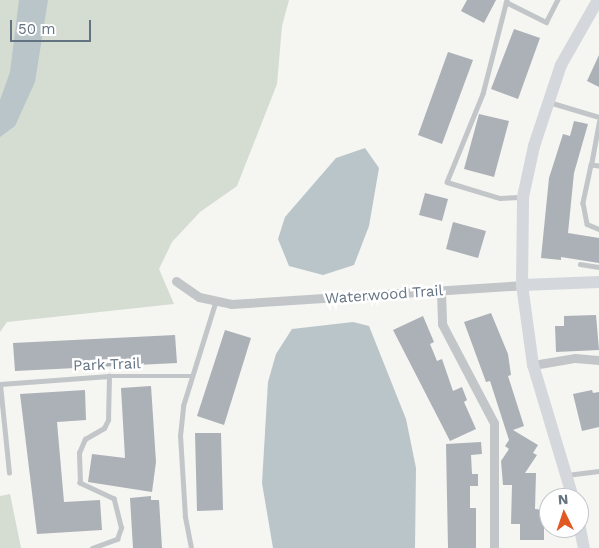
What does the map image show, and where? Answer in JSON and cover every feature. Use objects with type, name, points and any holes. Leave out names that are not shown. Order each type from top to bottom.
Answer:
[{"type":"street","points":[[570,488],[533,365],[522,285],[523,197],[548,102],[565,57],[598,0]]},
{"type":"street","name":"Waterwood Trail","points":[[176,281],[199,297],[215,303],[278,302],[522,285],[599,282]]},
{"type":"street","points":[[441,292],[442,324],[494,423],[494,548]]},
{"type":"street","points":[[533,365],[575,358],[599,360]]},
{"type":"lane","points":[[523,197],[500,198],[447,182],[483,94],[507,1],[546,22],[557,0]]},
{"type":"lane","points":[[548,102],[599,117]]},
{"type":"lane","points":[[599,122],[584,215],[587,224],[599,228]]},
{"type":"lane","points":[[591,165],[599,166]]},
{"type":"lane","points":[[580,264],[599,267]]},
{"type":"lane","points":[[191,548],[185,517],[180,436],[183,406],[215,303]]},
{"type":"lane","points":[[92,548],[117,539],[121,528],[114,499],[80,483],[79,453],[86,440],[104,428],[108,420],[109,376]]},
{"type":"lane","name":"Park Trail","points":[[9,473],[0,384],[109,376],[192,376]]},
{"type":"lane","points":[[566,475],[599,470]]},
{"type":"shaded area","points":[[0,0],[289,0],[282,26],[277,84],[237,186],[200,212],[172,242],[159,269],[174,304],[7,322],[0,332]]},
{"type":"shaded area","points":[[19,0],[48,0],[35,82],[15,126],[0,137],[0,100],[10,72]]},
{"type":"shaded area","points":[[365,148],[379,168],[369,226],[354,265],[323,275],[289,266],[278,239],[285,217],[336,158]]},
{"type":"shaded area","points":[[353,322],[369,326],[406,419],[416,468],[415,548],[273,548],[262,483],[268,382],[276,354],[292,329]]},
{"type":"shaded area","points":[[10,494],[21,548],[0,548],[0,496]]},
{"type":"building","points":[[467,0],[496,0],[484,23],[461,11]]},
{"type":"building","points":[[514,29],[540,38],[518,99],[491,89]]},
{"type":"building","points":[[448,52],[473,60],[442,144],[418,135]]},
{"type":"building","points":[[599,55],[599,87],[587,81]]},
{"type":"building","points":[[479,114],[509,121],[494,177],[464,169]]},
{"type":"building","points":[[574,121],[588,124],[574,173],[568,233],[599,238],[599,263],[561,257],[561,260],[541,258],[549,178],[563,134],[570,136]]},
{"type":"building","points":[[425,193],[448,199],[442,221],[419,215]]},
{"type":"building","points":[[453,222],[486,231],[478,258],[446,249]]},
{"type":"building","points":[[491,313],[508,354],[511,375],[508,376],[524,426],[513,430],[538,445],[533,453],[537,455],[525,473],[536,473],[535,509],[539,509],[539,538],[544,538],[544,540],[520,540],[520,524],[511,524],[512,485],[503,485],[501,461],[509,449],[505,446],[509,440],[490,381],[486,382],[464,322]]},
{"type":"building","points":[[596,315],[599,350],[556,352],[555,326],[564,326],[564,316]]},
{"type":"building","points":[[423,316],[434,342],[430,344],[437,361],[442,359],[453,391],[462,387],[467,400],[464,402],[476,429],[450,441],[393,330]]},
{"type":"building","points":[[225,330],[251,338],[224,425],[197,416]]},
{"type":"building","points":[[175,335],[177,363],[15,371],[13,343]]},
{"type":"building","points":[[151,386],[156,462],[152,492],[88,482],[92,454],[125,458],[121,388]]},
{"type":"building","points":[[85,390],[86,420],[57,422],[64,502],[100,500],[102,530],[37,534],[20,394]]},
{"type":"building","points":[[592,390],[593,393],[599,392],[599,427],[582,431],[573,394]]},
{"type":"building","points":[[195,433],[221,433],[223,510],[197,511]]},
{"type":"building","points":[[481,442],[482,454],[471,455],[472,474],[478,474],[478,486],[470,486],[470,508],[476,508],[476,548],[448,548],[446,444]]},
{"type":"building","points":[[151,496],[151,500],[159,500],[162,548],[133,548],[130,498]]}]
